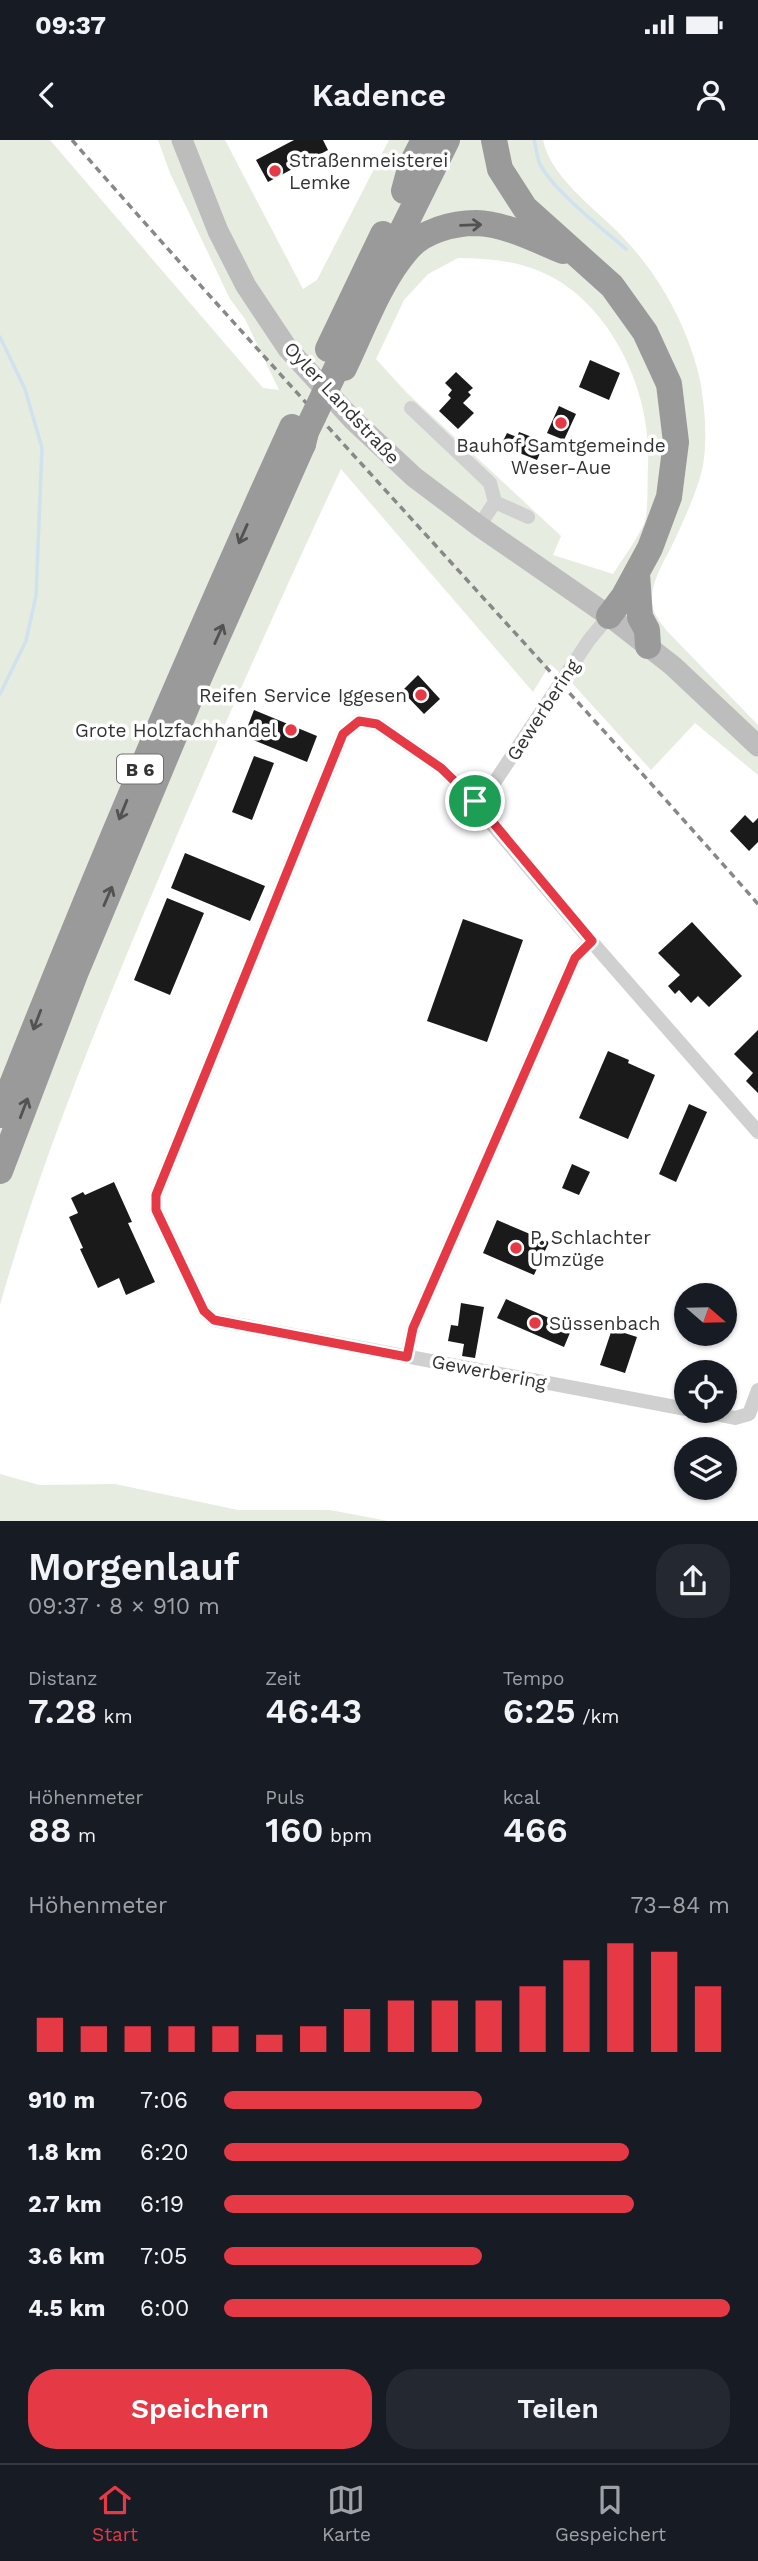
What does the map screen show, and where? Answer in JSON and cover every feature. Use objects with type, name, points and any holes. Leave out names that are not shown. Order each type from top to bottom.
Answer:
[{"type":"highway","points":[[404,191],[411,165],[424,140]]},
{"type":"highway","name":"B 6","points":[[0,1115],[126,801],[196,637],[297,436],[306,432],[404,191],[433,140]]},
{"type":"highway","name":"B 6","points":[[337,360],[447,140]]},
{"type":"highway","points":[[494,140],[500,169],[525,208],[612,286],[645,331],[669,384],[676,442],[669,497],[650,548],[624,596],[609,616]]},
{"type":"highway","points":[[337,360],[409,247],[439,228],[477,223],[517,232],[578,257]]},
{"type":"highway","name":"B 6","points":[[0,1171],[91,936],[297,436]]},
{"type":"highway","points":[[637,572],[638,607],[647,630],[648,646]]},
{"type":"main road","name":"Oyler Landstraße","points":[[182,140],[218,231],[246,286],[288,349],[328,394],[414,477],[648,646],[758,746]]},
{"type":"street","points":[[411,408],[490,483],[495,502],[479,526]]},
{"type":"street","points":[[495,502],[528,517]]},
{"type":"street","name":"Gewerbering","points":[[475,801],[492,786],[589,640],[609,616]]},
{"type":"street","name":"Gewerbering","points":[[674,1407],[214,1320],[204,1311],[156,1210],[156,1195],[343,734],[359,721],[377,724],[441,768],[475,801],[758,1132]]},
{"type":"street","points":[[407,1357],[413,1328],[564,982],[575,958],[592,941]]},
{"type":"street","points":[[737,1417],[749,1414],[758,1390]]},
{"type":"shaded area","points":[[0,140],[50,140],[263,388],[279,390],[245,319],[230,299],[170,173],[158,140],[225,140],[303,289],[317,280],[389,140],[543,140],[548,155],[567,183],[619,233],[654,275],[674,308],[689,344],[700,380],[703,402],[704,460],[690,505],[653,587],[652,604],[667,631],[758,725],[758,775],[695,723],[651,770],[572,683],[550,664],[533,692],[341,469],[216,745],[104,1010],[48,1156],[0,1305]],"holes":[[[458,258],[525,266],[570,288],[591,307],[624,355],[635,382],[648,438],[647,504],[644,524],[613,574],[553,555],[561,536],[406,392],[376,359],[404,300],[428,274]]]},
{"type":"shaded area","points":[[0,1474],[39,1485],[115,1484],[238,1510],[330,1510],[388,1521],[0,1521]]},
{"type":"building","name":"Straßenmeisterei Lemke","points":[[294,140],[323,140],[328,150],[268,182],[256,160]]},
{"type":"building","points":[[590,360],[620,373],[609,400],[579,387]]},
{"type":"building","points":[[456,372],[473,388],[468,392],[471,395],[463,403],[474,413],[458,429],[439,411],[451,398],[448,395],[452,390],[445,383]]},
{"type":"building","name":"Bauhof Samtgemeinde Weser-Aue","points":[[559,406],[576,414],[564,440],[547,433]]},
{"type":"building","points":[[519,432],[545,442],[537,460],[502,443],[507,433],[517,437]]},
{"type":"building","name":"Reifen Service Iggesen","points":[[418,675],[440,699],[424,714],[402,691]]},
{"type":"building","points":[[254,710],[317,736],[307,762],[244,736]]},
{"type":"building","points":[[254,756],[274,763],[252,820],[232,812]]},
{"type":"building","points":[[745,815],[753,823],[758,818],[758,842],[749,851],[730,831]]},
{"type":"building","points":[[185,853],[265,886],[250,921],[171,888]]},
{"type":"building","points":[[167,898],[204,913],[170,995],[134,980]]},
{"type":"building","points":[[463,919],[523,940],[487,1042],[427,1021]]},
{"type":"building","points":[[692,922],[742,976],[709,1007],[698,996],[691,1003],[679,990],[675,994],[668,986],[680,975],[658,953]]},
{"type":"building","points":[[758,1030],[758,1093],[746,1081],[753,1073],[734,1054]]},
{"type":"building","points":[[608,1051],[655,1075],[628,1139],[579,1118]]},
{"type":"building","points":[[689,1104],[707,1112],[676,1182],[659,1174]]},
{"type":"building","points":[[572,1164],[590,1172],[579,1195],[562,1188]]},
{"type":"building","points":[[114,1182],[132,1222],[128,1223],[155,1282],[126,1295],[119,1278],[98,1288],[69,1217],[78,1213],[71,1198]]},
{"type":"building","name":"P. Schlachter Umzüge","points":[[497,1220],[549,1242],[534,1275],[483,1253]]},
{"type":"building","name":"Süssenbach","points":[[506,1299],[572,1328],[564,1347],[497,1318]]},
{"type":"building","points":[[461,1303],[484,1307],[475,1358],[462,1356],[464,1344],[448,1341],[451,1325],[458,1326]]},
{"type":"building","points":[[612,1329],[637,1337],[625,1373],[600,1365]]},
{"type":"waterway","points":[[534,140],[539,162],[554,184],[626,249]]},
{"type":"waterway","points":[[0,337],[25,389],[42,448],[36,596],[26,641],[0,694]]},
{"type":"railway","points":[[72,140],[758,904]]},
{"type":"place","name":"Straßenmeisterei Lemke","points":[[275,171]]},
{"type":"place","name":"Bauhof Samtgemeinde Weser-Aue","points":[[561,423]]},
{"type":"place","name":"Reifen Service Iggesen","points":[[421,695]]},
{"type":"place","name":"Grote Holzfachhandel","points":[[291,730]]},
{"type":"place","name":"P. Schlachter Umzüge","points":[[516,1248]]},
{"type":"place","name":"Süssenbach","points":[[535,1323]]},
{"type":"route","points":[[359,721],[377,724],[441,768],[475,801],[592,941],[575,958],[413,1328],[407,1357],[214,1320],[204,1311],[156,1210],[156,1195],[343,734],[359,721]]}]
